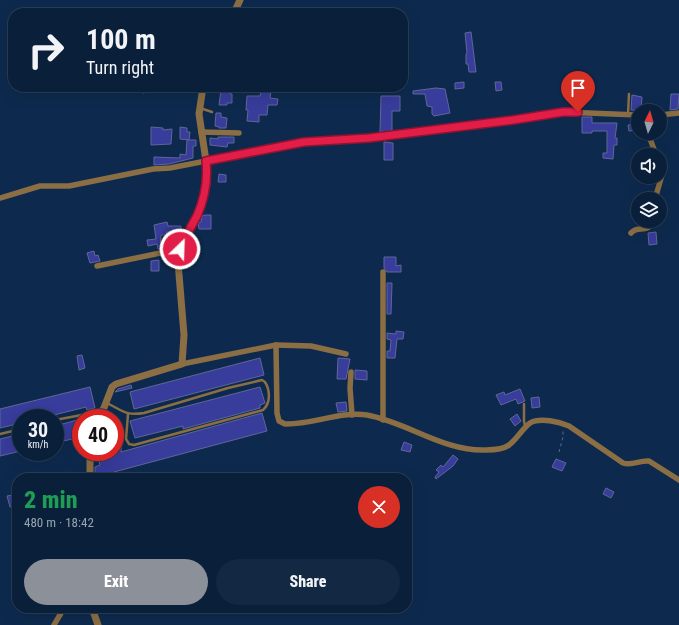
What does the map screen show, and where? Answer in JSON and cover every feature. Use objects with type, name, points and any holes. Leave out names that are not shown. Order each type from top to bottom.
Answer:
[{"type":"street","points":[[182,364],[184,335],[178,262],[180,249],[197,215],[207,185],[206,161],[199,114],[202,92]]},
{"type":"street","points":[[0,198],[40,186],[69,186],[141,171],[170,168],[304,142],[369,138],[513,120],[563,112],[628,115]]},
{"type":"street","points":[[667,114],[679,113]]},
{"type":"street","points":[[201,132],[239,132]]},
{"type":"street","points":[[631,233],[637,229],[645,230],[648,228]]},
{"type":"street","points":[[97,266],[180,249]]},
{"type":"street","points":[[382,420],[383,272]]},
{"type":"street","points":[[276,345],[277,413],[279,421],[287,424],[352,415],[366,415],[457,447],[472,450],[487,450],[508,446],[530,423],[536,421],[561,422],[627,465],[649,461],[679,480]]},
{"type":"street","points":[[104,409],[112,387],[116,384],[182,364],[276,345],[311,346],[346,354]]},
{"type":"street","points":[[351,372],[350,388],[352,415]]},
{"type":"street","points":[[90,461],[90,473]]},
{"type":"street","points":[[54,625],[61,613]]},
{"type":"street","points":[[94,613],[98,625]]},
{"type":"lane","points":[[628,115],[629,94]]},
{"type":"lane","points":[[200,108],[212,112]]},
{"type":"lane","points":[[64,418],[87,414],[106,405],[128,414],[144,413],[228,388],[262,380],[267,385],[269,400],[263,410],[134,445],[129,444],[126,439],[128,414]]},
{"type":"lane","points":[[524,404],[524,421],[526,428]]},
{"type":"lane","points":[[0,434],[12,431]]},
{"type":"path","points":[[559,452],[564,429],[561,422]]},
{"type":"building","points":[[471,32],[476,72],[469,72],[468,64],[466,64],[467,53],[465,33]]},
{"type":"building","points":[[464,82],[464,88],[455,89],[455,83]]},
{"type":"building","points":[[495,82],[501,82],[502,90],[496,91]]},
{"type":"building","points":[[436,88],[445,89],[450,113],[434,116],[432,114],[432,107],[427,106],[425,94],[413,94],[413,91]]},
{"type":"building","points":[[221,92],[230,92],[230,94],[232,94],[232,103],[227,103],[227,105],[219,105]]},
{"type":"building","points":[[261,92],[271,92],[270,98],[278,99],[277,105],[268,105],[267,115],[259,115],[259,122],[247,121],[247,96],[260,96]]},
{"type":"building","points":[[671,94],[679,94],[678,109],[670,110]]},
{"type":"building","points":[[632,95],[642,97],[642,104],[631,104]]},
{"type":"building","points":[[381,96],[400,96],[400,111],[392,111],[392,131],[380,132]]},
{"type":"building","points":[[216,113],[221,113],[221,117],[227,118],[226,128],[219,128],[215,126]]},
{"type":"building","points":[[582,117],[592,117],[592,123],[617,123],[615,138],[617,138],[617,145],[614,145],[613,159],[603,158],[603,153],[607,153],[607,131],[582,133]]},
{"type":"building","points":[[628,125],[631,125],[631,131],[629,131]]},
{"type":"building","points":[[151,127],[163,128],[163,130],[172,129],[171,144],[151,145]]},
{"type":"building","points":[[180,127],[187,128],[187,132],[190,132],[189,140],[180,139]]},
{"type":"building","points":[[218,137],[234,137],[234,143],[228,143],[227,147],[210,145],[210,138],[218,139]]},
{"type":"building","points":[[187,140],[196,140],[196,146],[193,146],[193,158],[169,164],[154,165],[154,157],[180,158],[180,154],[186,155]]},
{"type":"building","points":[[384,142],[393,143],[393,160],[384,160]]},
{"type":"building","points":[[219,174],[226,175],[226,182],[218,182]]},
{"type":"building","points":[[211,215],[211,229],[199,229],[198,223],[201,222],[202,216]]},
{"type":"building","points":[[167,222],[168,226],[181,226],[181,232],[166,232],[167,235],[161,235],[160,249],[158,249],[157,244],[148,246],[147,240],[156,239],[154,225]]},
{"type":"building","points":[[656,232],[657,244],[649,245],[648,233]]},
{"type":"building","points":[[94,251],[95,256],[98,255],[100,261],[90,263],[87,253]]},
{"type":"building","points":[[384,257],[396,257],[396,266],[401,265],[401,272],[387,272],[384,268]]},
{"type":"building","points":[[159,260],[159,271],[151,271],[151,261]]},
{"type":"building","points":[[387,283],[392,283],[391,314],[387,314]]},
{"type":"building","points":[[396,331],[404,332],[403,339],[397,339],[395,358],[387,358],[387,351],[390,351],[391,340],[387,339],[387,333],[396,334]]},
{"type":"building","points":[[82,355],[85,368],[79,370],[77,356]]},
{"type":"building","points":[[260,358],[264,375],[134,409],[130,392]]},
{"type":"building","points":[[338,358],[350,359],[346,379],[337,379]]},
{"type":"building","points":[[355,370],[367,371],[367,380],[355,379]]},
{"type":"building","points":[[131,385],[132,388],[115,392],[118,389]]},
{"type":"building","points":[[90,387],[95,408],[87,409],[86,407],[72,409],[72,410],[64,412],[64,409],[12,409],[12,425],[0,428],[0,409]]},
{"type":"building","points":[[260,387],[265,403],[260,405],[260,408],[183,429],[183,426],[135,438],[130,421]]},
{"type":"building","points":[[520,389],[525,401],[518,404],[516,399],[501,405],[496,395],[504,392],[505,395]]},
{"type":"building","points":[[539,397],[540,407],[532,408],[531,398]]},
{"type":"building","points":[[346,402],[347,411],[338,412],[336,403]]},
{"type":"building","points":[[262,413],[267,431],[114,473],[95,473],[95,467],[100,465],[99,461],[124,461],[124,451]]},
{"type":"building","points":[[517,414],[521,421],[515,426],[510,419]]},
{"type":"building","points":[[72,421],[72,439],[64,441],[64,424]]},
{"type":"building","points":[[12,436],[12,453],[0,456],[0,439]]},
{"type":"building","points":[[404,442],[412,445],[410,452],[401,450]]},
{"type":"building","points":[[453,455],[458,459],[453,466],[436,479],[435,477],[439,472],[436,470],[441,465],[443,467]]},
{"type":"building","points":[[556,459],[566,463],[562,471],[552,467]]},
{"type":"building","points":[[606,488],[614,492],[611,498],[603,494]]},
{"type":"building","points":[[12,495],[12,506],[10,507],[7,496]]},
{"type":"route","points":[[180,249],[197,215],[207,185],[206,161],[304,142],[369,138],[513,120],[563,112],[578,112]]}]
